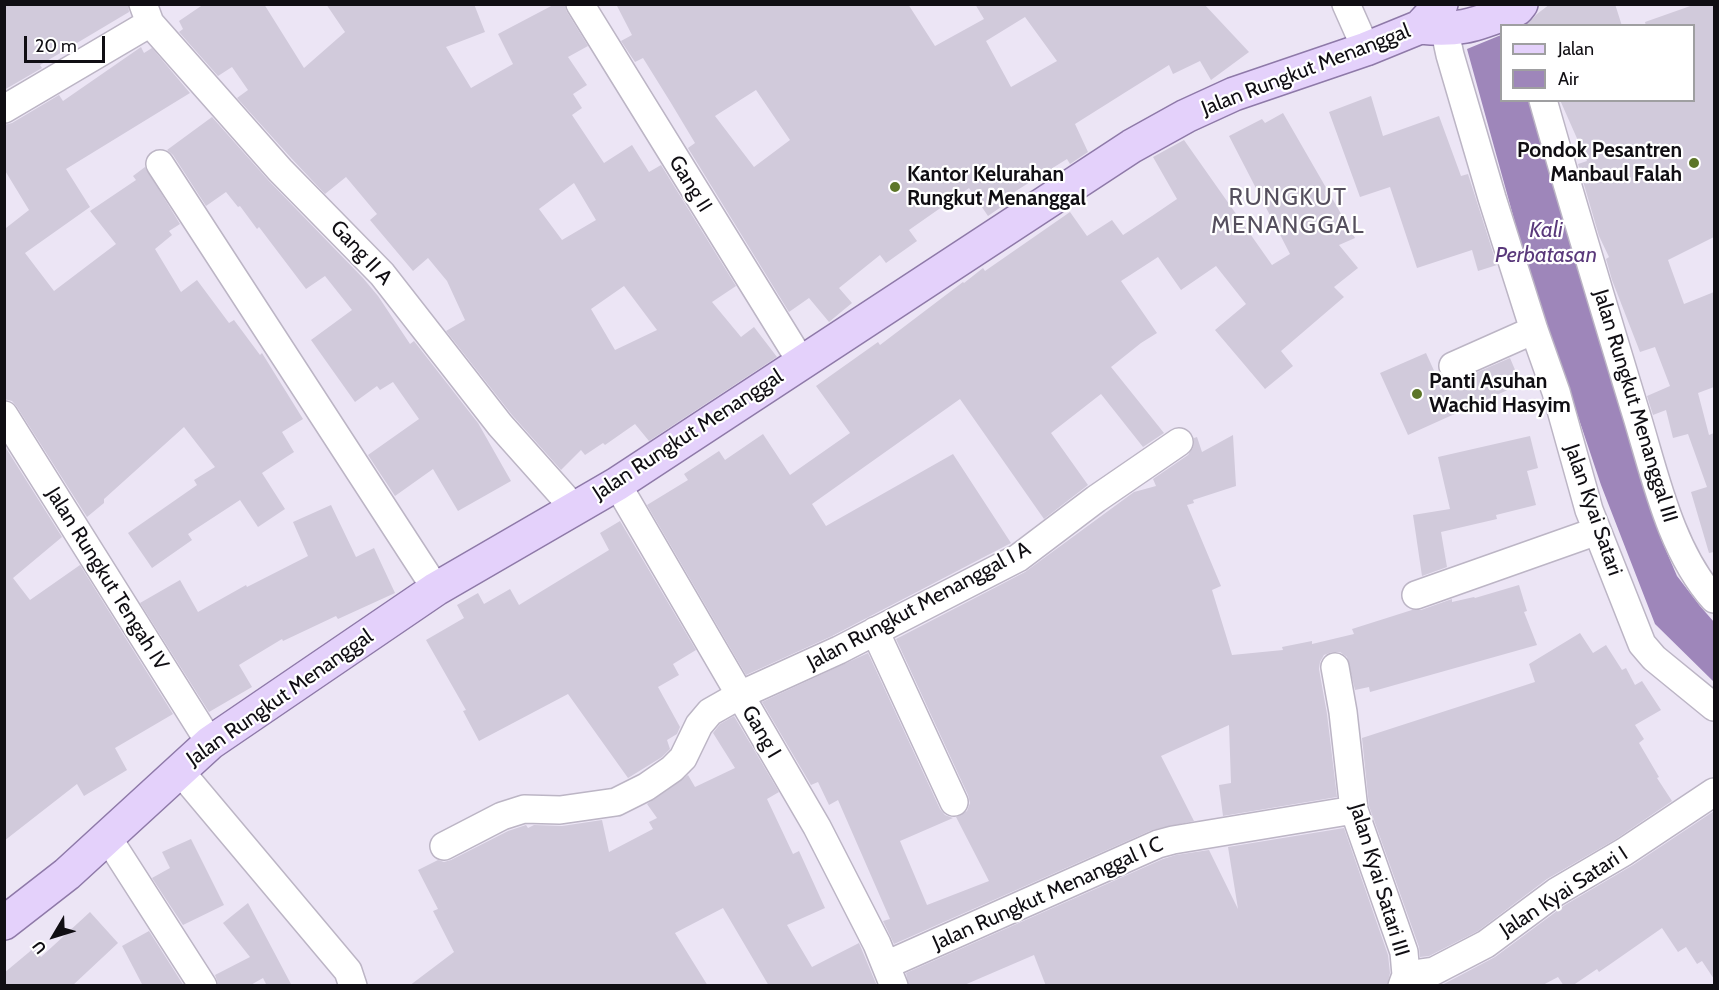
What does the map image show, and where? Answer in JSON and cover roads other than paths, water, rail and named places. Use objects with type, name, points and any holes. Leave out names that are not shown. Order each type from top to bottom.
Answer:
[{"type":"main road","name":"Jalan Rungkut Menanggal","points":[[4,923],[67,874],[210,743],[436,589],[617,484],[1132,146],[1186,116],[1234,94],[1366,49],[1442,19],[1515,13]]},
{"type":"street","name":"Gang II","points":[[580,4],[801,363]]},
{"type":"street","points":[[1346,4],[1366,49]]},
{"type":"street","points":[[4,109],[146,14]]},
{"type":"street","name":"Gang II A","points":[[146,14],[280,170],[382,274],[500,425],[574,508]]},
{"type":"street","name":"Jalan Kyai Satari","points":[[1442,19],[1492,198],[1556,392],[1597,531],[1642,644],[1654,658],[1714,707]]},
{"type":"street","name":"Jalan Rungkut Menanggal III","points":[[1544,102],[1674,534],[1695,572],[1714,598]]},
{"type":"street","points":[[160,164],[436,589]]},
{"type":"street","points":[[1453,366],[1534,330]]},
{"type":"street","name":"Jalan Rungkut Tengah IV","points":[[4,415],[210,743]]},
{"type":"street","name":"Jalan Rungkut Menanggal I A","points":[[444,846],[502,816],[524,809],[560,810],[616,802],[672,769],[683,758],[703,719],[710,712],[1018,558],[1096,499],[1179,441]]},
{"type":"street","name":"Gang I","points":[[617,484],[817,827],[890,975]]},
{"type":"street","points":[[1416,595],[1597,531]]},
{"type":"street","points":[[875,631],[954,802]]},
{"type":"street","name":"Jalan Kyai Satari III","points":[[1335,667],[1343,712],[1354,810],[1404,952],[1404,980]]},
{"type":"street","points":[[179,770],[348,971],[353,986]]},
{"type":"street","name":"Jalan Kyai Satari I","points":[[1404,980],[1434,971],[1486,944],[1556,892],[1624,852],[1714,792]]},
{"type":"street","name":"Jalan Rungkut Menanggal I C","points":[[890,975],[1158,844],[1354,810]]},
{"type":"street","points":[[108,838],[203,986]]},
{"type":"water","name":"Kali Perbatasan","points":[[1500,35],[1500,102],[1529,102],[1661,539],[1677,576],[1714,622],[1714,682],[1655,624],[1601,485],[1524,255],[1467,49]]},
{"type":"place","name":"Pondok Pesantren Manbaul Falah","points":[[1694,163]]},
{"type":"place","name":"Kantor Kelurahan Rungkut Menanggal","points":[[895,187]]},
{"type":"place","name":"Panti Asuhan Wachid Hasyim","points":[[1417,394]]},
{"type":"district","name":"RUNGKUT MENANGGAL","points":[[1288,212]]}]
